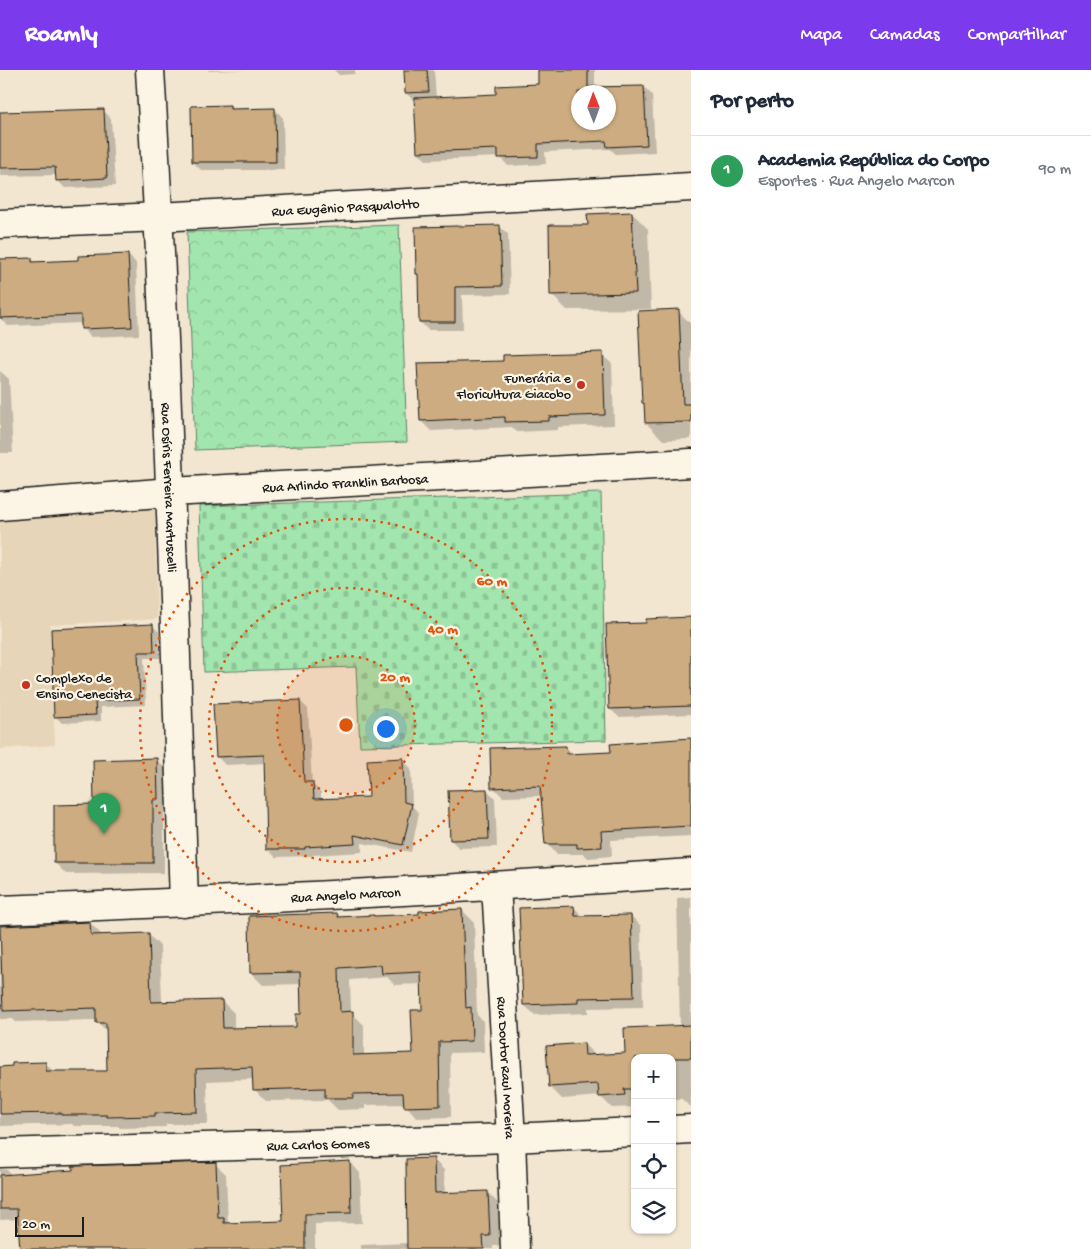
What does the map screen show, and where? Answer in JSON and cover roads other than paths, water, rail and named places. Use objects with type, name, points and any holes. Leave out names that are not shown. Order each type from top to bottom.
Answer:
[{"type":"street","name":"Rua Osíris Ferreira Martuscelli","points":[[150,70],[159,217],[171,492],[184,903]]},
{"type":"street","name":"Rua Eugênio Pasqualotto","points":[[0,224],[159,217],[691,187]]},
{"type":"street","name":"Rua Arlindo Franklin Barbosa","points":[[0,506],[171,492],[691,463]]},
{"type":"street","name":"Rua Angelo Marcon","points":[[0,910],[184,903],[691,874]]},
{"type":"street","name":"Rua Doutor Raul Moreira","points":[[496,886],[511,1138],[515,1249]]},
{"type":"street","points":[[676,1130],[691,1129]]},
{"type":"street","name":"Rua Carlos Gomes","points":[[0,1154],[511,1138],[631,1132]]},
{"type":"place","name":"Funerária e Floricultura Giacobo","points":[[581,385]]},
{"type":"place","name":"Complexo de Ensino Cenecista","points":[[26,685]]},
{"type":"place","name":"Academia República do Corpo","points":[[104,834]]}]
